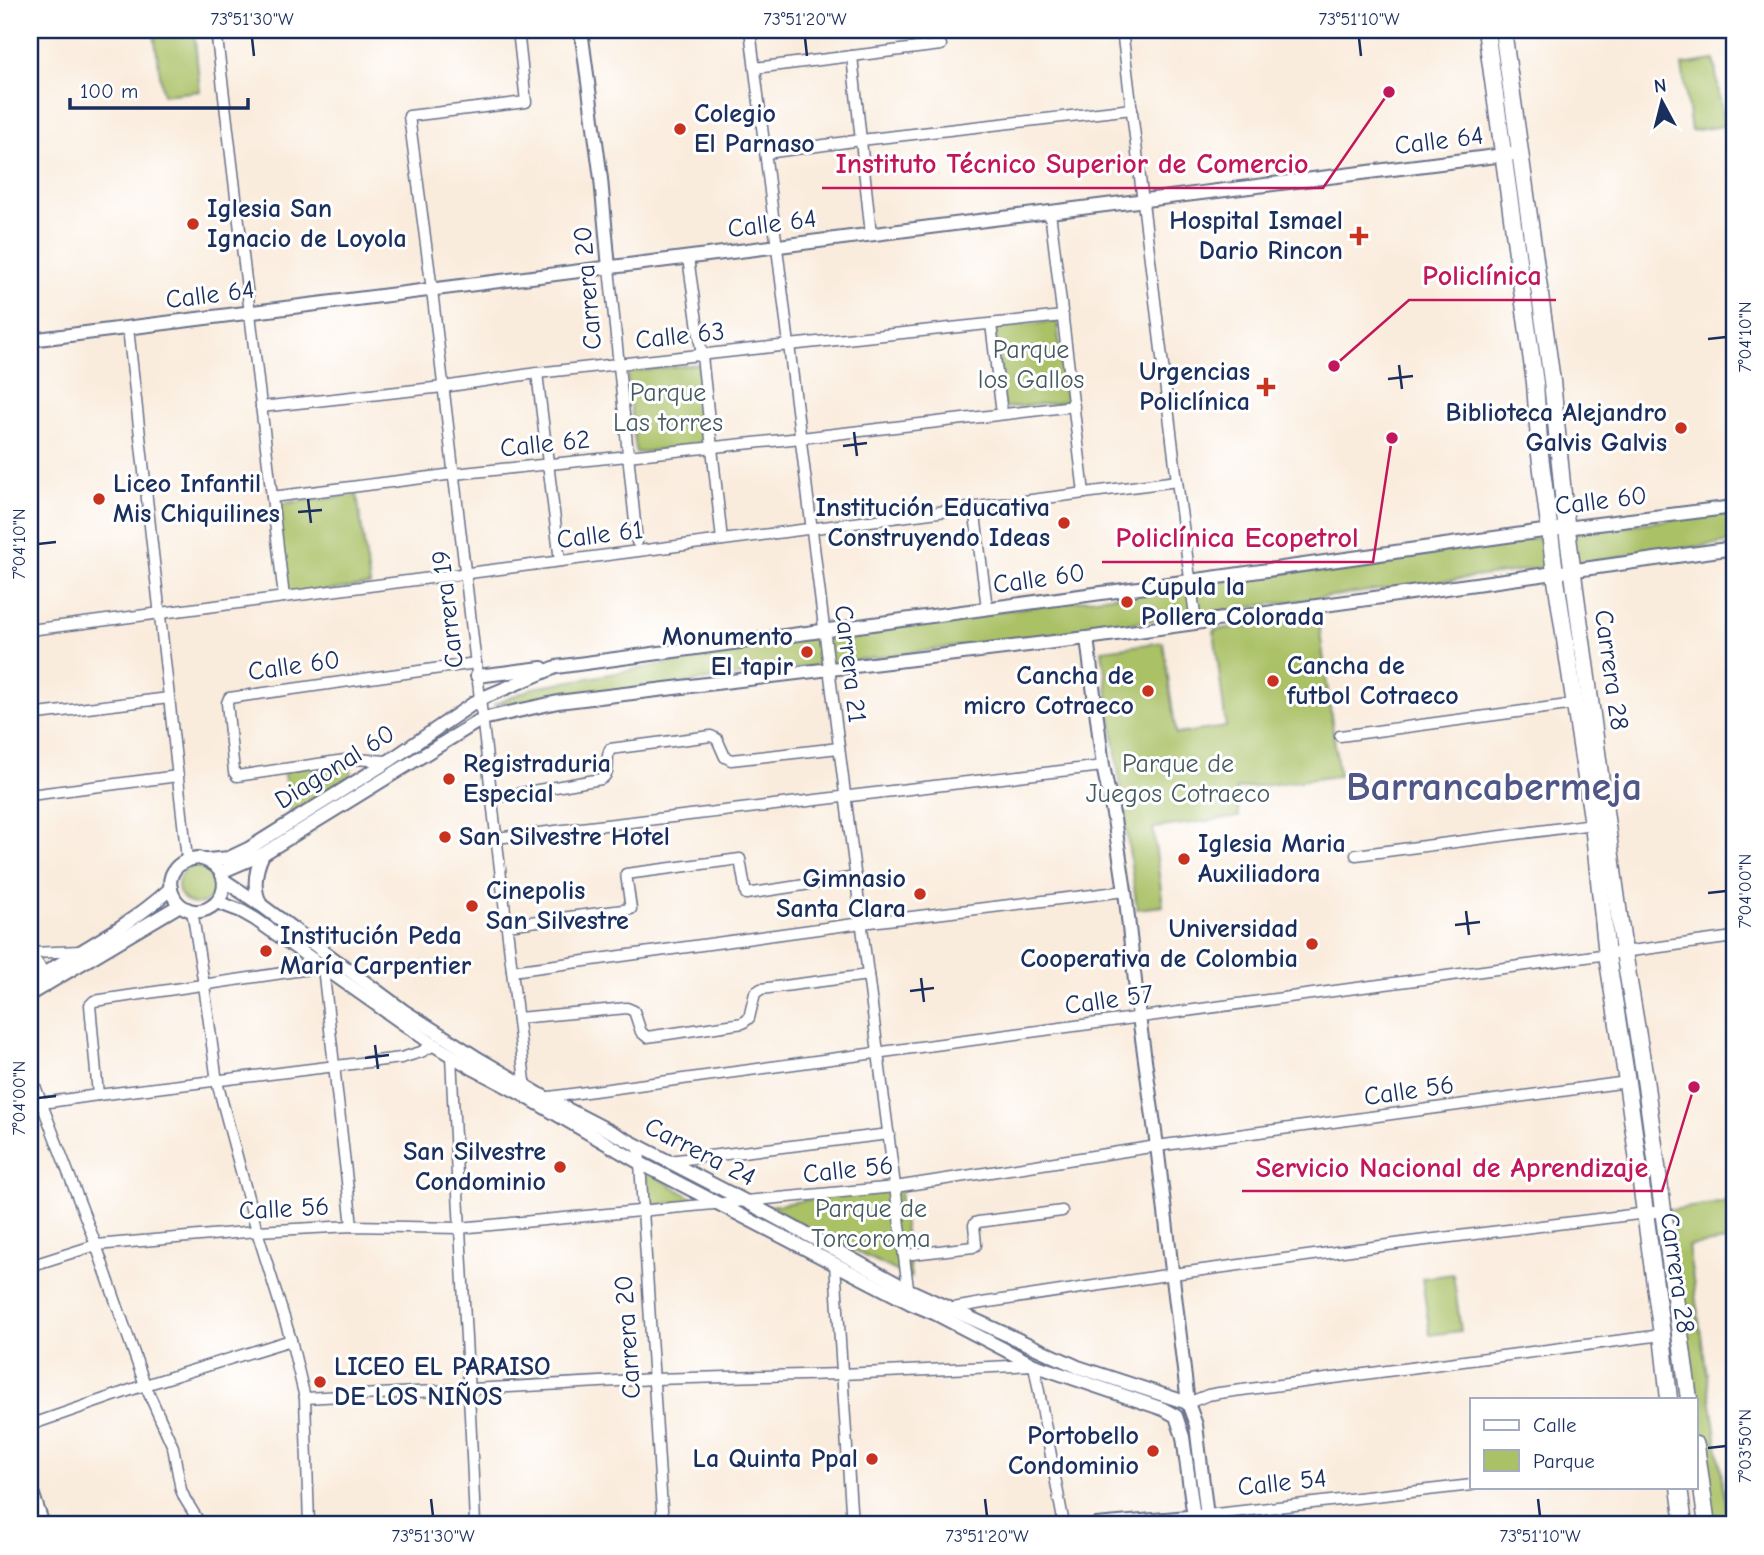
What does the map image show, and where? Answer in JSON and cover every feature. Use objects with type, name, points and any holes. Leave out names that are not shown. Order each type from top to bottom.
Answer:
[{"type":"main road","name":"Carrera 28","points":[[1486,30],[1535,383],[1540,455],[1555,573],[1593,824],[1607,954],[1627,1082],[1669,1398]]},
{"type":"main road","name":"Carrera 28","points":[[1503,30],[1552,381],[1567,528],[1624,952],[1644,1072],[1689,1398]]},
{"type":"main road","points":[[1698,1467],[1707,1525]]},
{"type":"main road","points":[[1679,1488],[1684,1525]]},
{"type":"street","points":[[216,30],[284,597]]},
{"type":"street","name":"Carrera 19","points":[[517,30],[526,102],[409,116],[512,971],[532,1095]]},
{"type":"street","name":"Carrera 20","points":[[581,30],[601,179],[637,542]]},
{"type":"street","name":"Carrera 21","points":[[750,30],[909,1296]]},
{"type":"street","points":[[1122,30],[1196,623]]},
{"type":"street","points":[[755,68],[941,45]]},
{"type":"street","points":[[852,56],[871,235]]},
{"type":"street","points":[[765,153],[1132,109]]},
{"type":"street","name":"Calle 64","points":[[30,340],[1520,153]]},
{"type":"street","points":[[1050,212],[1084,493]]},
{"type":"street","points":[[688,258],[702,356],[722,540]]},
{"type":"street","name":"Calle 63","points":[[261,407],[443,387],[537,373],[1063,316]]},
{"type":"street","points":[[991,324],[1002,414]]},
{"type":"street","points":[[128,328],[187,859]]},
{"type":"street","points":[[537,373],[560,561]]},
{"type":"street","name":"Calle 62","points":[[272,497],[454,474],[801,438],[1074,405]]},
{"type":"street","name":"Calle 61","points":[[30,630],[1177,481]]},
{"type":"street","points":[[974,507],[987,608]]},
{"type":"street","name":"Calle 60","points":[[480,699],[556,667],[1734,507]]},
{"type":"street","points":[[482,719],[558,702],[1087,638],[1734,548]]},
{"type":"street","points":[[1087,638],[1103,766],[1125,891],[1188,1403],[1195,1425],[1201,1520]]},
{"type":"street","points":[[477,670],[556,667]]},
{"type":"street","name":"Calle 60","points":[[389,761],[352,759],[237,776],[234,772],[227,704],[229,698],[477,670]]},
{"type":"street","points":[[30,715],[169,698]]},
{"type":"street","name":"Diagonal 60","points":[[208,860],[229,858],[248,849],[389,761],[480,699]]},
{"type":"street","points":[[1340,736],[1575,704]]},
{"type":"street","name":"Diagonal 60","points":[[223,876],[482,719]]},
{"type":"street","points":[[492,798],[601,779],[608,772],[610,749],[711,736],[717,739],[725,757],[731,760],[839,748]]},
{"type":"street","points":[[352,759],[356,770],[354,783]]},
{"type":"street","points":[[496,838],[1103,766]]},
{"type":"street","points":[[30,795],[178,776]]},
{"type":"street","points":[[1356,855],[1593,824]]},
{"type":"street","points":[[261,905],[257,897],[256,874],[263,854]]},
{"type":"street","points":[[30,994],[186,908],[201,911],[209,908],[220,897],[223,876],[218,867],[208,860],[187,859],[173,873],[170,888],[172,894],[186,908],[204,985],[217,1082],[305,1398],[309,1525]]},
{"type":"street","points":[[507,925],[631,909],[626,874],[740,859],[746,894],[856,877]]},
{"type":"street","name":"Carrera 24","points":[[223,876],[404,1011],[640,1163],[835,1264],[909,1296],[952,1308],[1077,1367],[1188,1403]]},
{"type":"street","points":[[35,979],[153,904],[170,888]]},
{"type":"street","points":[[512,971],[862,923],[1125,891]]},
{"type":"street","name":"Carrera 24","points":[[217,902],[256,919],[451,1055],[745,1201],[934,1313],[1034,1365],[1163,1409],[1176,1416]]},
{"type":"street","name":"Calle 57","points":[[532,1095],[878,1052],[1734,937]]},
{"type":"street","points":[[30,953],[82,951]]},
{"type":"street","points":[[30,953],[40,967],[35,979]]},
{"type":"street","points":[[99,1095],[90,1005],[94,1001],[323,967],[352,1226]]},
{"type":"street","points":[[518,1018],[628,1008],[634,1011],[642,1032],[647,1037],[743,1023],[749,1018],[755,993],[761,989],[868,975]]},
{"type":"street","points":[[30,1108],[42,1103],[99,1095],[401,1058],[435,1045]]},
{"type":"street","points":[[451,1055],[475,1525]]},
{"type":"street","points":[[30,1073],[96,1245],[145,1385],[173,1447],[181,1490],[201,1525]]},
{"type":"street","name":"Calle 56","points":[[30,1266],[96,1245],[352,1226],[459,1228],[895,1186],[1157,1146],[1627,1082]]},
{"type":"street","points":[[669,1161],[889,1135]]},
{"type":"street","name":"Carrera 20","points":[[639,1147],[663,1525]]},
{"type":"street","points":[[904,1255],[973,1247],[977,1242],[975,1223],[1062,1211]]},
{"type":"street","points":[[934,1313],[1173,1274],[1663,1211]]},
{"type":"street","points":[[835,1264],[852,1525]]},
{"type":"street","points":[[1201,1520],[1176,1416],[1188,1403],[1219,1393],[1662,1335]]},
{"type":"street","points":[[30,1425],[145,1385],[291,1340]]},
{"type":"street","points":[[305,1398],[654,1379],[1034,1365],[1063,1525]]},
{"type":"street","name":"Calle 54","points":[[1096,1525],[1201,1520],[1470,1485]]},
{"type":"street","points":[[30,1486],[43,1525]]},
{"type":"green space","points":[[194,30],[200,91],[163,95],[154,34]]},
{"type":"green space","points":[[1714,60],[1724,126],[1691,131],[1682,65]]},
{"type":"green space","name":"Parque los Gallos","points":[[1057,321],[1066,402],[1004,408],[995,327]]},
{"type":"green space","name":"Parque Las torres","points":[[698,364],[710,443],[636,453],[627,372]]},
{"type":"green space","points":[[357,495],[370,585],[287,596],[276,504]]},
{"type":"green space","points":[[1734,511],[1734,542],[600,694],[493,705],[533,688],[825,635]]},
{"type":"green space","name":"Parque de Juegos Cotraeco","points":[[1318,616],[1339,776],[1236,789],[1239,817],[1153,828],[1163,906],[1137,909],[1102,650],[1163,642],[1176,734],[1226,727],[1214,630]]},
{"type":"green space","points":[[349,763],[352,773],[348,777],[291,815],[283,769]]},
{"type":"green space","points":[[197,866],[210,872],[216,885],[210,898],[197,904],[184,898],[178,885],[184,872]]},
{"type":"green space","points":[[645,1170],[697,1201],[650,1206]]},
{"type":"green space","name":"Parque de Torcoroma","points":[[899,1185],[911,1278],[764,1207]]},
{"type":"green space","points":[[1734,1201],[1734,1240],[1688,1246],[1729,1525],[1707,1525],[1698,1462],[1698,1398],[1696,1398],[1663,1211]]},
{"type":"green space","points":[[1453,1274],[1461,1331],[1430,1335],[1422,1278]]},
{"type":"place","name":"Instituto Técnico Superior de Comercio","points":[[1389,92]]},
{"type":"place","name":"Colegio El Parnaso","points":[[680,129]]},
{"type":"place","name":"Iglesia San Ignacio de Loyola","points":[[193,224]]},
{"type":"place","name":"Hospital Ismael Dario Rincon","points":[[1359,236]]},
{"type":"place","name":"Policlínica","points":[[1334,366]]},
{"type":"place","name":"Urgencias Policlínica","points":[[1266,387]]},
{"type":"place","name":"Biblioteca Alejandro Galvis Galvis","points":[[1681,428]]},
{"type":"place","name":"Policlínica Ecopetrol","points":[[1392,438]]},
{"type":"place","name":"Liceo Infantil Mis Chiquilines","points":[[99,499]]},
{"type":"place","name":"Institución Educativa Construyendo Ideas","points":[[1064,523]]},
{"type":"place","name":"Cupula la Pollera Colorada","points":[[1127,602]]},
{"type":"place","name":"Monumento El tapir","points":[[807,652]]},
{"type":"place","name":"Cancha de futbol Cotraeco","points":[[1273,681]]},
{"type":"place","name":"Cancha de micro Cotraeco","points":[[1148,691]]},
{"type":"place","name":"Registraduria Especial","points":[[449,779]]},
{"type":"place","name":"San Silvestre Hotel","points":[[445,837]]},
{"type":"place","name":"Iglesia Maria Auxiliadora","points":[[1184,859]]},
{"type":"place","name":"Gimnasio Santa Clara","points":[[920,894]]},
{"type":"place","name":"Cinepolis San Silvestre","points":[[472,906]]},
{"type":"place","name":"Universidad Cooperativa de Colombia","points":[[1312,944]]},
{"type":"place","name":"Institución Peda María Carpentier","points":[[266,951]]},
{"type":"place","name":"Servicio Nacional de Aprendizaje","points":[[1694,1087]]},
{"type":"place","name":"San Silvestre Condominio","points":[[560,1167]]},
{"type":"place","name":"LICEO EL PARAISO DE LOS NIÑOS","points":[[320,1382]]},
{"type":"place","name":"Portobello Condominio","points":[[1153,1451]]},
{"type":"place","name":"La Quinta Ppal","points":[[872,1459]]},
{"type":"district","name":"Barrancabermeja","points":[[1494,787]]}]
